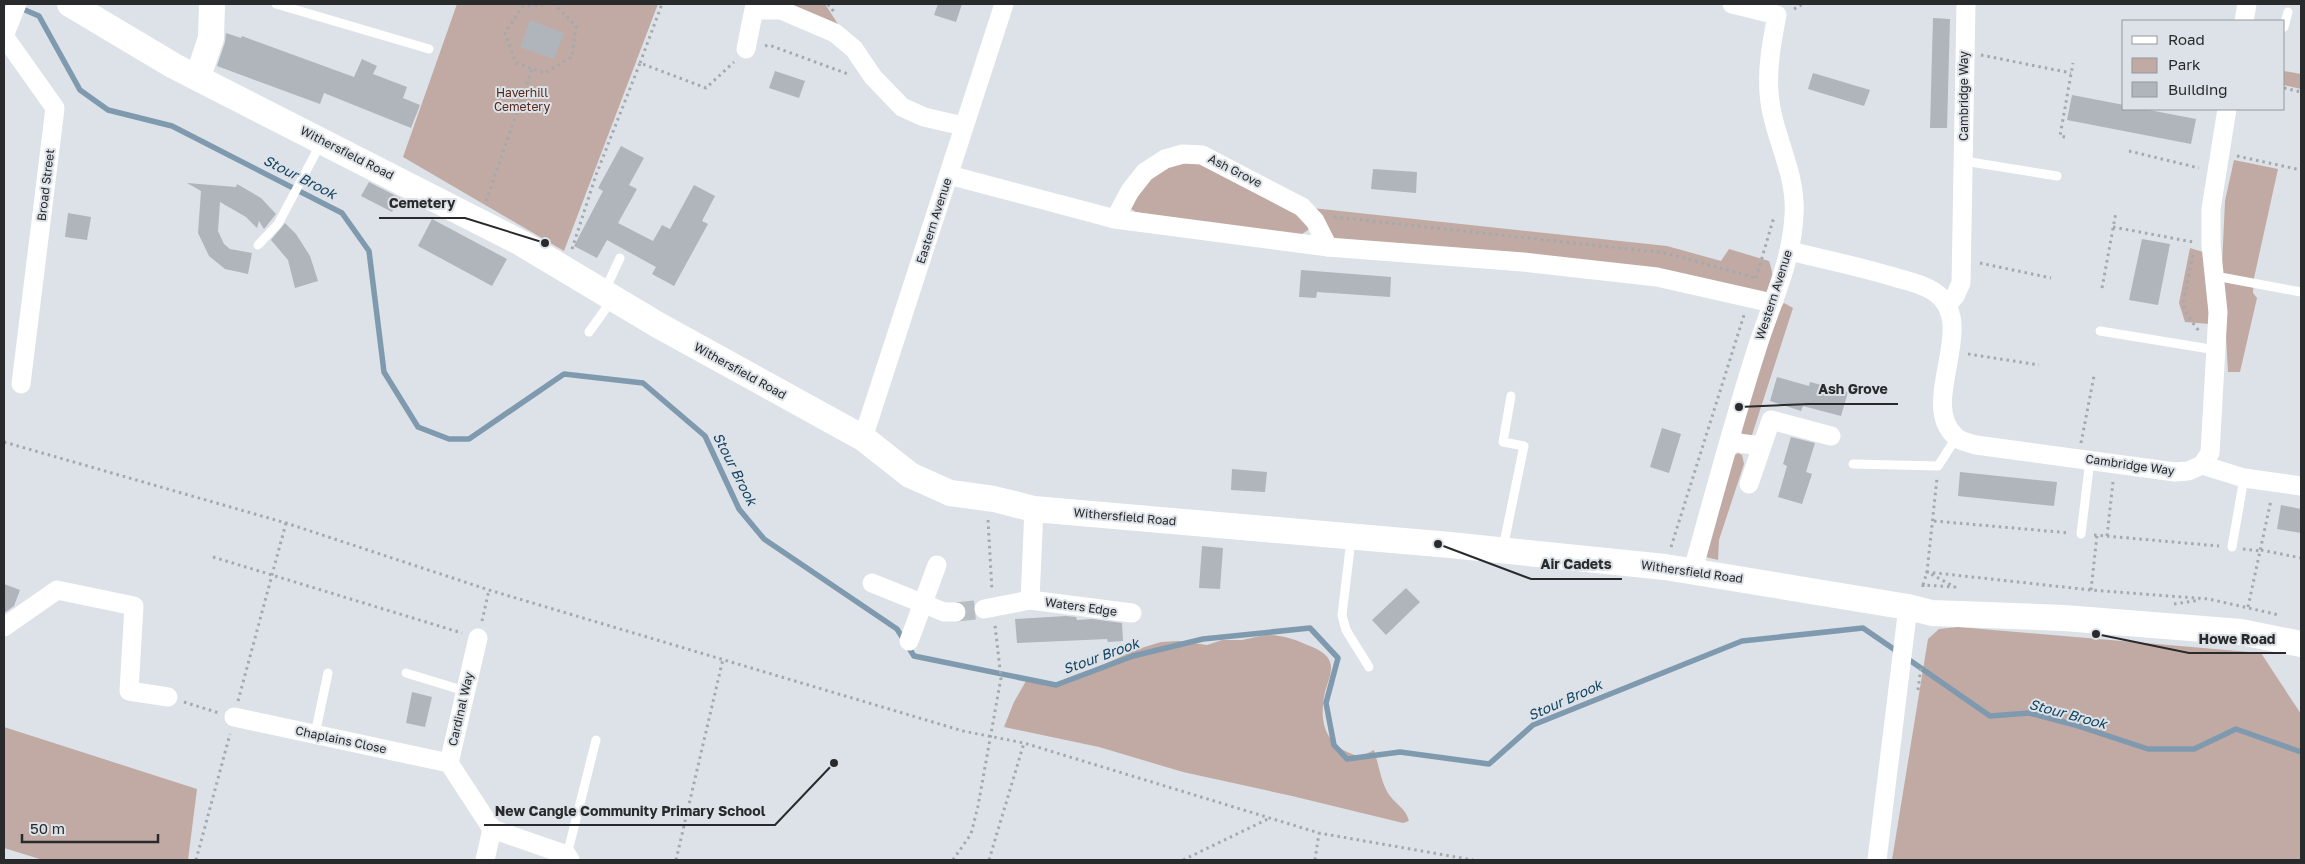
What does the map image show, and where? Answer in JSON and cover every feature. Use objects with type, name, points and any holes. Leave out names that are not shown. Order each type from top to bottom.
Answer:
[{"type":"street","name":"Broad Street","points":[[17,4],[4,36],[55,108],[21,384]]},
{"type":"street","name":"Withersfield Road","points":[[70,4],[174,66],[522,242],[658,325],[863,438],[918,478],[950,493],[994,499],[1034,509],[1693,570],[1844,598],[1918,601],[1932,613],[2064,618],[2242,632],[2301,644]]},
{"type":"street","points":[[174,66],[191,52],[212,4]]},
{"type":"street","points":[[198,78],[211,38],[212,4]]},
{"type":"street","name":"Eastern Avenue","points":[[863,438],[1004,4]]},
{"type":"street","name":"Western Avenue","points":[[1693,570],[1772,303],[1790,251],[1794,215],[1794,190],[1778,137],[1769,94],[1769,55],[1777,15],[1732,4]]},
{"type":"street","name":"Cambridge Way","points":[[1947,305],[1955,296],[1960,283],[1962,259],[1966,4]]},
{"type":"street","points":[[2244,20],[2247,4]]},
{"type":"street","points":[[746,49],[755,7],[781,10],[836,33],[854,49],[881,86],[902,107],[924,117],[963,126]]},
{"type":"street","points":[[2227,110],[2211,209],[2211,245],[2218,312],[2209,349],[2213,430],[2210,452],[2202,465],[2244,478],[2301,486]]},
{"type":"street","name":"Ash Grove","points":[[1115,219],[1130,191],[1145,172],[1165,159],[1183,154],[1202,155],[1302,207],[1315,221],[1328,247]]},
{"type":"street","points":[[949,175],[1115,219],[1328,247],[1523,262],[1656,277],[1772,303]]},
{"type":"street","points":[[1790,251],[1916,283],[1934,291],[1947,305],[1952,320],[1942,407],[1946,425],[1956,438]]},
{"type":"street","points":[[1749,484],[1771,420],[1831,436]]},
{"type":"street","name":"Cambridge Way","points":[[1956,438],[1976,445],[2175,472],[2188,471],[2202,465]]},
{"type":"street","points":[[1730,442],[1762,446]]},
{"type":"street","name":"Waters Edge","points":[[1030,600],[1034,509]]},
{"type":"street","points":[[909,641],[921,604],[937,565]]},
{"type":"street","points":[[872,583],[944,612],[956,612]]},
{"type":"street","points":[[4,627],[57,590],[134,606],[129,691],[168,697]]},
{"type":"street","name":"Waters Edge","points":[[988,608],[1030,600],[1132,613]]},
{"type":"street","points":[[1877,860],[1905,636],[1918,601]]},
{"type":"street","name":"Cardinal Way","points":[[478,638],[449,762],[492,829]]},
{"type":"street","name":"Chaplains Close","points":[[234,717],[449,762]]},
{"type":"street","points":[[485,860],[492,829],[568,858]]},
{"type":"lane","points":[[276,4],[429,49]]},
{"type":"lane","points":[[2285,23],[2288,12]]},
{"type":"lane","points":[[258,245],[269,235],[283,215],[322,141]]},
{"type":"lane","points":[[1964,161],[2057,176]]},
{"type":"lane","points":[[589,332],[608,295],[620,258]]},
{"type":"lane","points":[[2215,276],[2301,292]]},
{"type":"lane","points":[[2100,331],[2209,349]]},
{"type":"lane","points":[[1503,551],[1524,446],[1502,442],[1511,396]]},
{"type":"lane","points":[[1853,464],[1938,466],[1956,438]]},
{"type":"lane","points":[[2081,534],[2084,459]]},
{"type":"lane","points":[[2232,547],[2244,478]]},
{"type":"lane","points":[[1351,537],[1342,615],[1346,630],[1369,667]]},
{"type":"lane","points":[[406,672],[466,691]]},
{"type":"lane","points":[[316,734],[328,673]]},
{"type":"lane","points":[[568,858],[596,740]]},
{"type":"path","points":[[550,4],[522,7],[505,34],[516,63],[545,73],[572,57],[576,26],[554,4]]},
{"type":"path","points":[[571,250],[596,175],[662,4]]},
{"type":"path","points":[[640,63],[706,88],[719,79],[746,49],[769,45],[881,86]]},
{"type":"path","points":[[1964,52],[2071,73]]},
{"type":"path","points":[[2065,137],[2060,136],[2073,62]]},
{"type":"path","points":[[479,221],[532,69]]},
{"type":"path","points":[[2285,88],[2301,92]]},
{"type":"path","points":[[2129,150],[2217,172]]},
{"type":"path","points":[[2220,152],[2301,170]]},
{"type":"path","points":[[2102,288],[2116,212]]},
{"type":"path","points":[[1309,214],[1666,252],[1756,278]]},
{"type":"path","points":[[1665,567],[1775,215]]},
{"type":"path","points":[[2114,227],[2195,242],[2183,304],[2187,316],[2202,334],[2209,349]]},
{"type":"path","points":[[1962,259],[2051,278]]},
{"type":"path","points":[[1949,351],[2039,365]]},
{"type":"path","points":[[2084,459],[2094,376]]},
{"type":"path","points":[[4,442],[286,523],[489,590],[963,731],[1024,743],[1318,833],[1473,860]]},
{"type":"path","points":[[2107,536],[2116,464]]},
{"type":"path","points":[[1918,601],[1927,572],[1934,521],[1938,466]]},
{"type":"path","points":[[2248,607],[2275,482]]},
{"type":"path","points":[[953,860],[971,834],[978,806],[1001,678],[988,608],[991,566],[987,524],[994,499]]},
{"type":"path","points":[[1934,521],[2232,547],[2301,558]]},
{"type":"path","points":[[196,860],[286,523]]},
{"type":"path","points":[[2091,590],[2097,535]]},
{"type":"path","points":[[213,557],[478,638],[489,590]]},
{"type":"path","points":[[1927,572],[2091,590],[2209,599],[2284,617]]},
{"type":"path","points":[[1918,601],[1955,587],[1927,572]]},
{"type":"path","points":[[676,860],[723,659]]},
{"type":"path","points":[[168,697],[234,717]]},
{"type":"path","points":[[989,860],[1024,743]]},
{"type":"path","points":[[1183,860],[1271,818]]},
{"type":"path","points":[[1315,860],[1318,833]]},
{"type":"green space","name":"Haverhill Cemetery","points":[[457,4],[658,4],[564,251],[403,157]]},
{"type":"green space","points":[[776,4],[825,4],[843,32]]},
{"type":"green space","points":[[2285,71],[2301,74],[2301,89],[2285,85]]},
{"type":"green space","points":[[1201,160],[1297,212],[1311,228],[1299,236],[1136,212],[1131,209],[1130,197],[1164,165]]},
{"type":"green space","points":[[2234,160],[2278,169],[2254,278],[2253,293],[2257,298],[2240,372],[2228,372],[2222,265],[2225,201]]},
{"type":"green space","points":[[1312,208],[1667,246],[1721,261],[1729,249],[1769,261],[1773,277],[1769,289],[1762,298],[1335,239]]},
{"type":"green space","points":[[2190,248],[2203,252],[2210,324],[2185,322],[2179,303]]},
{"type":"green space","points":[[1784,303],[1793,308],[1752,435],[1746,438],[1740,431],[1775,315]]},
{"type":"green space","points":[[1738,453],[1742,455],[1744,464],[1719,540],[1718,560],[1702,556],[1730,459]]},
{"type":"green space","points":[[1958,627],[2261,653],[2301,714],[2301,860],[1892,860],[1928,639],[1939,629]]},
{"type":"green space","points":[[1265,635],[1281,636],[1295,640],[1318,649],[1328,658],[1331,670],[1323,704],[1324,724],[1327,733],[1332,741],[1348,753],[1360,757],[1374,750],[1387,791],[1404,810],[1409,821],[1403,823],[1183,772],[1099,747],[1004,727],[1014,702],[1026,681],[1047,684],[1064,682],[1138,649],[1161,642],[1178,641],[1207,645],[1222,640],[1242,640]]},
{"type":"green space","points":[[4,727],[197,789],[188,860],[43,860],[4,848]]},
{"type":"building","points":[[938,4],[962,4],[956,22],[934,15]]},
{"type":"building","points":[[1933,18],[1950,19],[1947,128],[1930,128]]},
{"type":"building","points":[[530,20],[564,33],[554,59],[520,47]]},
{"type":"building","points":[[226,33],[241,38],[242,36],[354,77],[362,59],[377,66],[373,74],[407,87],[403,98],[420,105],[411,128],[324,93],[320,104],[217,66]]},
{"type":"building","points":[[775,71],[805,81],[799,98],[769,88]]},
{"type":"building","points":[[1813,73],[1870,90],[1864,106],[1808,89]]},
{"type":"building","points":[[2072,95],[2122,105],[2122,110],[2149,110],[2196,119],[2191,144],[2067,120]]},
{"type":"building","points":[[621,146],[644,158],[629,185],[637,189],[618,223],[653,241],[662,225],[670,229],[694,185],[715,196],[702,221],[708,224],[674,286],[652,274],[656,267],[607,240],[597,258],[574,246],[603,191],[598,188]]},
{"type":"building","points":[[1373,169],[1417,172],[1416,193],[1371,189]]},
{"type":"building","points":[[369,182],[400,198],[392,212],[361,196]]},
{"type":"building","points":[[187,183],[236,187],[237,184],[261,198],[276,214],[264,229],[259,221],[257,228],[246,217],[220,202],[218,231],[224,244],[230,249],[252,253],[248,274],[225,269],[209,256],[198,233],[201,191]]},
{"type":"building","points":[[68,213],[91,217],[87,240],[65,237]]},
{"type":"building","points":[[432,219],[507,259],[492,286],[418,246]]},
{"type":"building","points":[[285,223],[296,234],[310,256],[318,281],[295,288],[288,260],[271,240]]},
{"type":"building","points":[[2142,239],[2170,244],[2158,305],[2129,300]]},
{"type":"building","points":[[1301,270],[1391,277],[1390,297],[1317,292],[1316,298],[1299,297]]},
{"type":"building","points":[[1777,377],[1809,386],[1810,382],[1848,392],[1841,416],[1803,406],[1801,411],[1770,401]]},
{"type":"building","points":[[1662,428],[1681,434],[1669,473],[1650,467]]},
{"type":"building","points":[[1791,437],[1815,443],[1806,472],[1812,474],[1802,504],[1778,497],[1787,466],[1783,464]]},
{"type":"building","points":[[1232,469],[1267,472],[1265,492],[1231,490]]},
{"type":"building","points":[[1960,472],[2057,482],[2054,506],[1958,496]]},
{"type":"building","points":[[2281,505],[2301,509],[2301,533],[2277,529]]},
{"type":"building","points":[[1202,546],[1223,548],[1220,589],[1199,588]]},
{"type":"building","points":[[4,584],[20,590],[14,606],[4,613]]},
{"type":"building","points":[[1406,588],[1420,602],[1386,635],[1372,620]]},
{"type":"building","points":[[1076,617],[1077,620],[1092,619],[1122,623],[1123,641],[1108,642],[1107,639],[1017,643],[1015,619]]},
{"type":"building","points":[[412,692],[432,697],[425,727],[406,723]]},
{"type":"waterway","name":"Stour Brook","points":[[18,7],[39,16],[80,90],[108,110],[172,126],[342,213],[369,251],[384,372],[418,427],[449,439],[469,439],[564,374],[643,383],[705,436],[739,509],[764,539],[897,629],[914,656],[1056,685],[1133,656],[1203,639],[1310,628],[1338,658],[1326,703],[1334,745],[1347,759],[1400,752],[1489,764],[1533,725],[1742,641],[1863,628],[1898,652]]},
{"type":"waterway","name":"Stour Brook","points":[[1905,657],[1990,716],[2029,713],[2075,725],[2148,749],[2194,749],[2236,729],[2301,752]]},
{"type":"tunnel","points":[[956,612],[984,609]]},
{"type":"place","name":"Cemetery","points":[[545,243]]},
{"type":"place","name":"Ash Grove","points":[[1739,407]]},
{"type":"place","name":"Air Cadets","points":[[1438,544]]},
{"type":"place","name":"Howe Road","points":[[2096,634]]},
{"type":"place","name":"New Cangle Community Primary School","points":[[834,763]]}]
